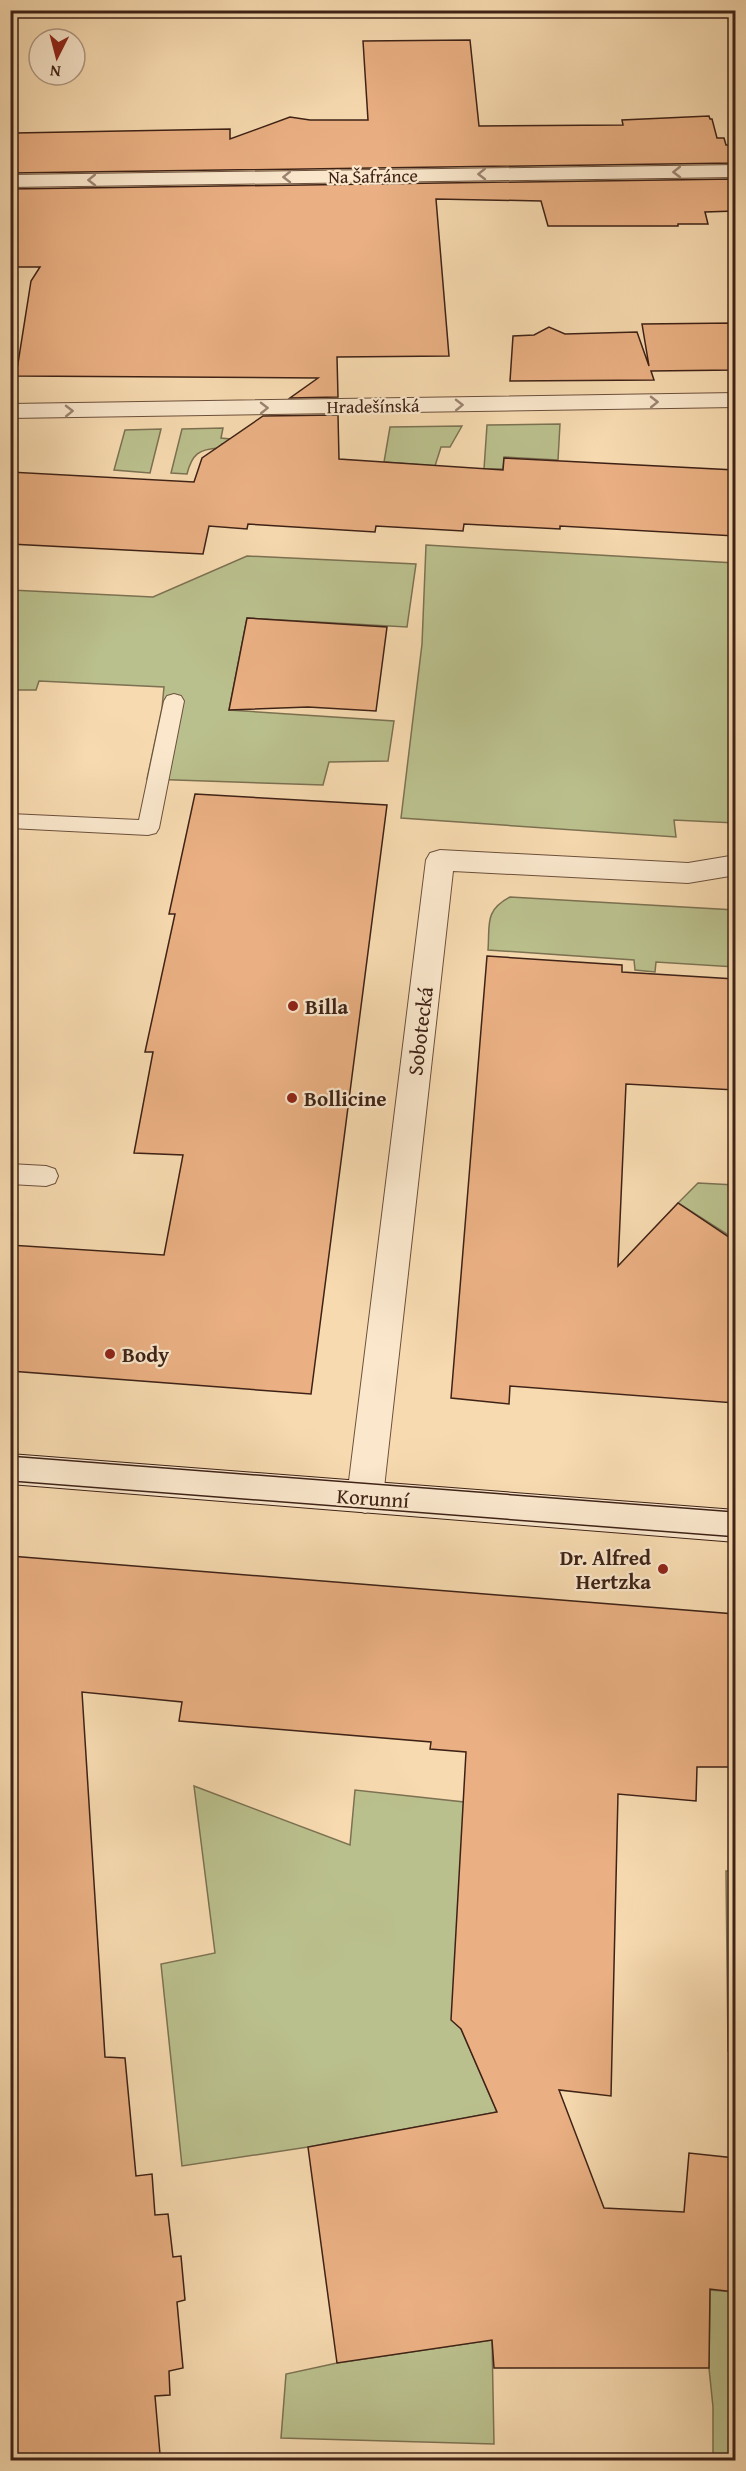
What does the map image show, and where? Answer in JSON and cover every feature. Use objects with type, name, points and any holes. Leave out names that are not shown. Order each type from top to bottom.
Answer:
[{"type":"street","name":"Na Šafránce","points":[[10,181],[735,171]]},
{"type":"street","name":"Hradešínská","points":[[10,411],[735,400]]},
{"type":"street","name":"Sobotecká","points":[[364,1497],[440,860],[688,873],[735,865]]},
{"type":"street","name":"Korunní","points":[[10,1469],[735,1526]]},
{"type":"lane","points":[[10,821],[148,828],[174,701]]},
{"type":"lane","points":[[10,1174],[46,1176]]},
{"type":"green space","points":[[560,424],[558,460],[504,457],[503,469],[484,469],[487,425]]},
{"type":"green space","points":[[462,426],[450,447],[441,447],[435,466],[384,462],[390,427]]},
{"type":"green space","points":[[223,428],[221,438],[230,439],[229,443],[222,444],[219,448],[201,451],[194,457],[187,474],[171,473],[182,429]]},
{"type":"green space","points":[[161,429],[150,473],[114,470],[125,430]]},
{"type":"green space","points":[[426,545],[735,563],[735,823],[674,820],[676,837],[401,818],[422,644]]},
{"type":"green space","points":[[247,556],[416,564],[407,627],[247,618],[229,710],[394,721],[388,761],[329,762],[323,785],[147,779],[162,708],[164,687],[39,681],[36,690],[11,690],[11,590],[153,597]]},
{"type":"green space","points":[[510,897],[735,910],[735,967],[656,962],[655,972],[635,970],[634,960],[488,950],[492,913]]},
{"type":"green space","points":[[698,1183],[735,1185],[735,1255],[733,1238],[678,1203]]},
{"type":"green space","points":[[194,1786],[350,1845],[355,1790],[464,1802],[461,2029],[497,2112],[308,2147],[182,2166],[161,1964],[215,1953]]},
{"type":"green space","points":[[726,1871],[735,1871],[735,2051],[728,2051]]},
{"type":"green space","points":[[710,2290],[735,2292],[735,2460],[713,2460],[713,2407],[709,2368]]},
{"type":"green space","points":[[492,2340],[494,2444],[281,2438],[286,2374],[337,2363]]},
{"type":"building","points":[[470,40],[479,126],[623,125],[622,120],[709,116],[717,138],[724,138],[726,145],[735,145],[735,163],[10,173],[15,133],[230,129],[230,139],[290,117],[310,120],[368,120],[363,41]]},
{"type":"building","points":[[735,179],[735,211],[705,212],[708,224],[548,226],[541,201],[436,199],[449,356],[337,357],[338,397],[290,398],[318,378],[16,376],[31,281],[40,267],[10,267],[10,189]]},
{"type":"building","points":[[735,323],[735,370],[651,371],[654,380],[510,381],[513,336],[534,335],[549,327],[565,334],[637,332],[649,366],[642,324]]},
{"type":"building","points":[[338,415],[339,459],[503,470],[504,458],[735,470],[735,536],[560,526],[560,529],[464,524],[463,531],[376,526],[375,532],[248,524],[247,529],[209,526],[203,554],[10,544],[10,472],[194,482],[202,458],[263,416]]},
{"type":"building","points":[[247,618],[387,627],[376,711],[308,707],[229,710]]},
{"type":"building","points":[[195,794],[387,805],[311,1394],[10,1371],[10,1245],[164,1255],[183,1155],[134,1153],[153,1052],[145,1052],[175,914],[169,914]]},
{"type":"building","points":[[487,956],[622,965],[622,972],[735,979],[735,1090],[626,1084],[618,1266],[678,1203],[733,1240],[735,1403],[510,1386],[509,1404],[451,1398]]},
{"type":"building","points":[[10,1556],[735,1614],[735,1767],[697,1767],[696,1801],[618,1794],[611,2096],[559,2090],[604,2208],[684,2212],[689,2153],[735,2158],[735,2292],[710,2289],[709,2368],[494,2368],[492,2340],[337,2363],[308,2147],[497,2112],[461,2029],[451,2020],[466,1752],[430,1749],[431,1742],[179,1721],[182,1702],[82,1692],[105,2057],[125,2058],[136,2176],[152,2174],[155,2215],[168,2214],[173,2257],[181,2256],[185,2300],[177,2302],[183,2368],[169,2371],[170,2395],[155,2396],[160,2454],[122,2460],[10,2460]]},
{"type":"tram line","points":[[10,1456],[736,1512]]},
{"type":"tram line","points":[[10,1481],[736,1537]]},
{"type":"place","name":"Billa","points":[[293,1006]]},
{"type":"place","name":"Bollicine","points":[[292,1098]]},
{"type":"place","name":"Body","points":[[110,1354]]},
{"type":"place","name":"Dr. Alfred Hertzka","points":[[663,1569]]}]
